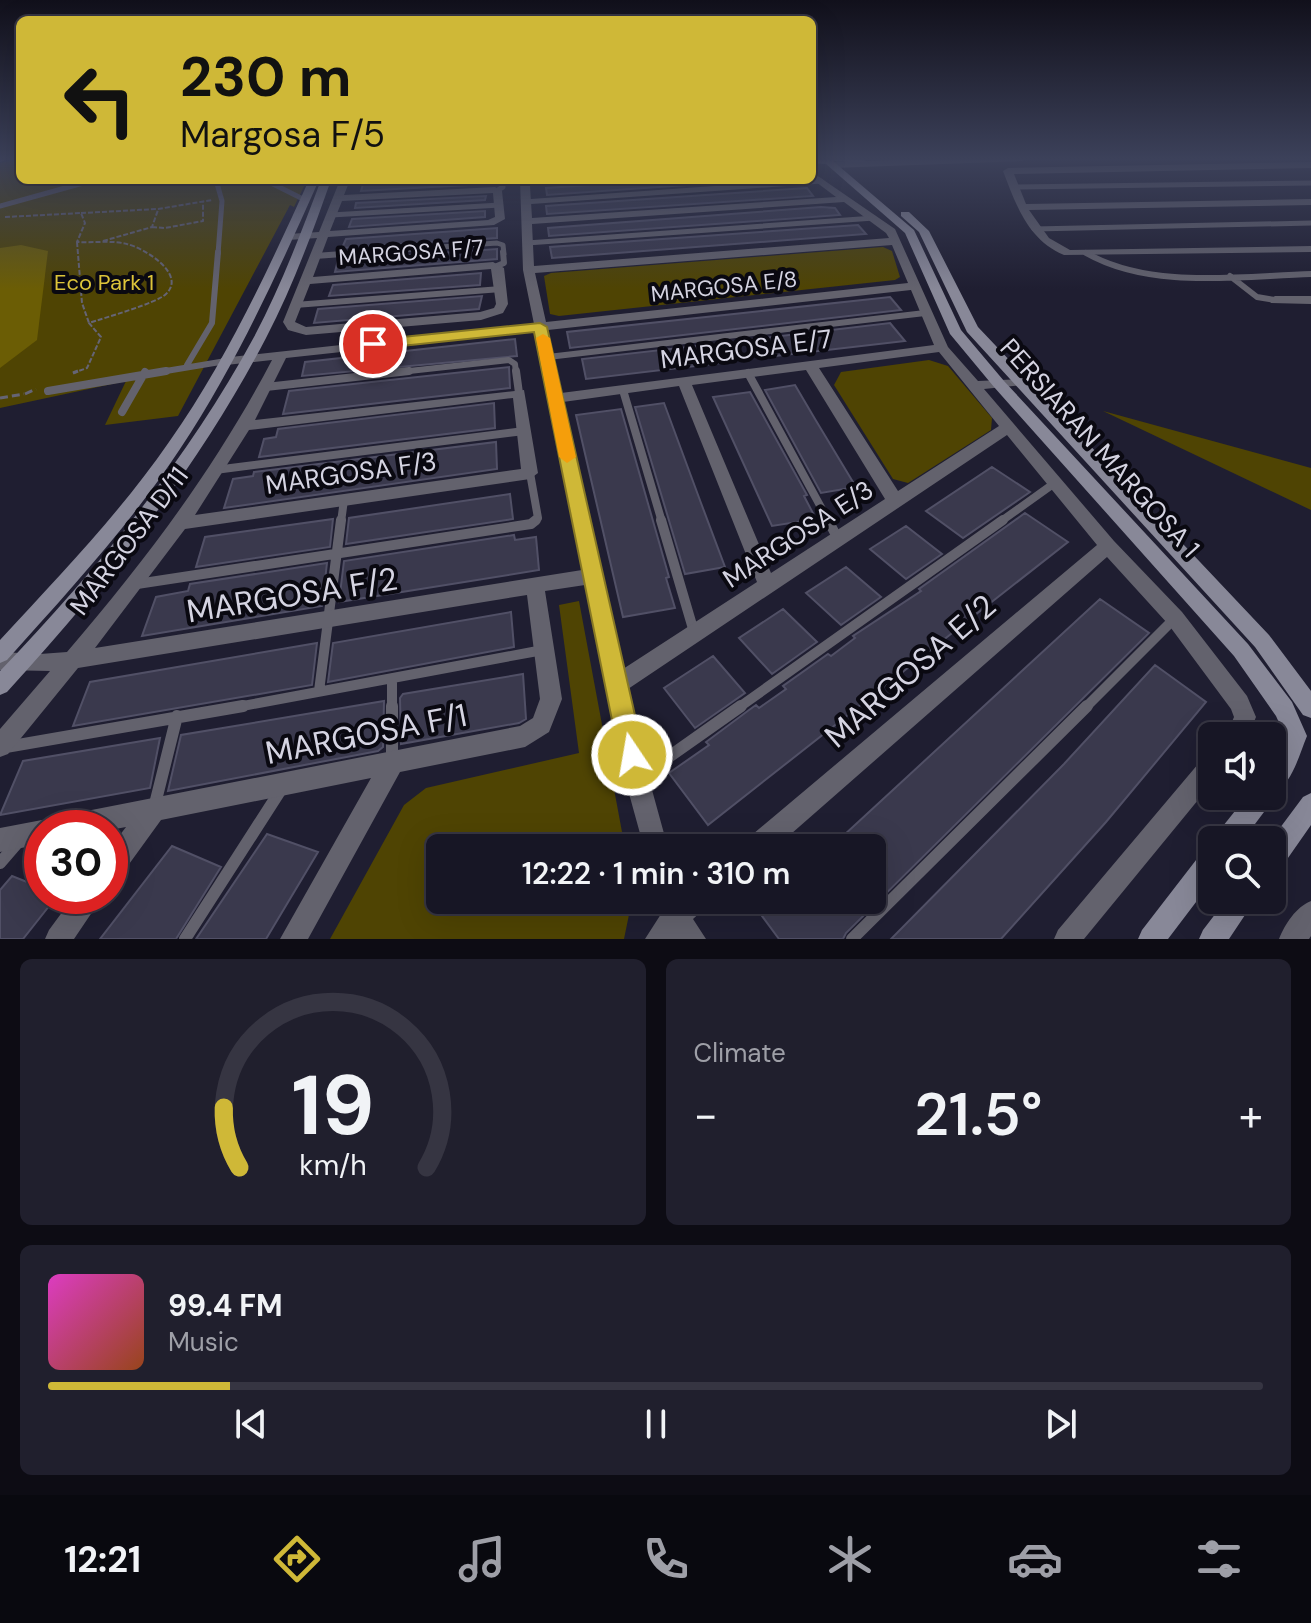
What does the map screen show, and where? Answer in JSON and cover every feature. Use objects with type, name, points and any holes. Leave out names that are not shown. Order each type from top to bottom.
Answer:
[{"type":"street","points":[[0,654],[78,566],[194,416],[226,361],[304,202]]},
{"type":"street","points":[[0,685],[10,663],[112,554],[167,481],[249,358],[318,202]]},
{"type":"street","points":[[336,202],[289,322],[292,327],[306,331],[481,316],[499,310],[502,304],[501,289]]},
{"type":"street","points":[[288,237],[490,223],[500,219],[500,202]]},
{"type":"street","points":[[525,202],[529,270],[540,327],[592,576],[652,834]]},
{"type":"street","points":[[526,221],[805,202]]},
{"type":"street","points":[[850,202],[875,218],[897,241],[912,286],[942,348],[1108,546],[1175,618],[1239,703],[1241,722]]},
{"type":"street","name":"PERSIARAN MARGOSA 1","points":[[881,202],[910,232],[972,329],[1262,641],[1311,708]]},
{"type":"street","points":[[1021,202],[1034,229],[1058,250],[1086,253],[1311,249]]},
{"type":"street","points":[[1024,207],[1311,202]]},
{"type":"street","points":[[529,270],[897,241]]},
{"type":"street","points":[[905,262],[932,264]]},
{"type":"street","name":"PERSIARAN MARGOSA 1","points":[[932,264],[955,331],[999,384],[1241,650],[1284,709],[1296,736],[1286,759]]},
{"type":"street","name":"MARGOSA F/7","points":[[305,281],[497,266],[501,289]]},
{"type":"street","name":"MARGOSA E/8","points":[[226,361],[912,286]]},
{"type":"street","points":[[1275,300],[1311,300]]},
{"type":"street","name":"MARGOSA E/7","points":[[556,398],[942,348]]},
{"type":"street","name":"MARGOSA D/11","points":[[0,747],[178,524],[243,426],[282,354]]},
{"type":"street","points":[[810,365],[895,501]]},
{"type":"street","points":[[684,381],[767,585]]},
{"type":"street","points":[[974,386],[1018,382]]},
{"type":"street","points":[[243,426],[519,393],[530,473]]},
{"type":"street","name":"MARGOSA E/3","points":[[617,684],[1008,427]]},
{"type":"street","name":"MARGOSA F/3","points":[[178,524],[530,473]]},
{"type":"street","name":"MARGOSA E/2","points":[[772,834],[1108,546]]},
{"type":"street","name":"MARGOSA F/2","points":[[10,663],[74,657],[329,621],[592,576]]},
{"type":"street","name":"MARGOSA F/1","points":[[128,815],[525,736],[541,725],[551,699],[535,586]]},
{"type":"street","points":[[293,939],[392,764]]},
{"type":"street","points":[[1067,939],[1198,782]]},
{"type":"street","points":[[1286,840],[1311,805]]},
{"type":"street","points":[[128,845],[154,810]]},
{"type":"street","points":[[1239,826],[1251,810]]},
{"type":"street","points":[[0,840],[24,835]]},
{"type":"street","points":[[1151,939],[1198,878]]},
{"type":"street","points":[[58,939],[77,914]]},
{"type":"street","points":[[658,939],[675,914]]},
{"type":"street","points":[[683,914],[693,939]]},
{"type":"street","points":[[1212,939],[1231,914]]},
{"type":"street","points":[[1292,939],[1311,914]]},
{"type":"lane","points":[[187,365],[212,323],[221,202]]},
{"type":"lane","points":[[331,215],[500,205]]},
{"type":"lane","points":[[527,243],[875,218]]},
{"type":"lane","points":[[1034,229],[1311,223]]},
{"type":"lane","points":[[315,256],[497,243],[503,245],[504,263],[497,266]]},
{"type":"lane","points":[[1086,253],[1096,260],[1145,273],[1311,274]]},
{"type":"lane","points":[[1229,275],[1257,297],[1275,300]]},
{"type":"lane","points":[[295,305],[501,289]]},
{"type":"lane","points":[[548,357],[925,313]]},
{"type":"lane","points":[[266,387],[509,360],[515,364],[519,393]]},
{"type":"lane","points":[[46,388],[226,361]]},
{"type":"lane","points":[[122,412],[145,372]]},
{"type":"lane","points":[[748,373],[838,539]]},
{"type":"lane","points":[[623,390],[694,633]]},
{"type":"lane","points":[[214,470],[524,431]]},
{"type":"lane","points":[[132,585],[536,523],[538,518],[530,473]]},
{"type":"lane","points":[[637,779],[1056,482]]},
{"type":"lane","points":[[319,691],[344,500]]},
{"type":"lane","points":[[852,939],[1175,618]]},
{"type":"lane","points":[[0,747],[392,680],[544,650]]},
{"type":"lane","points":[[392,680],[392,764]]},
{"type":"lane","points":[[154,810],[177,716]]},
{"type":"lane","points":[[185,939],[285,784]]},
{"type":"lane","points":[[0,863],[24,842]]},
{"type":"path","points":[[0,218],[158,209],[198,202]]},
{"type":"path","points":[[99,242],[152,227],[165,228],[203,221],[203,202]]},
{"type":"path","points":[[152,227],[158,209]]},
{"type":"path","points":[[66,376],[87,368],[101,337],[89,323],[79,285],[77,242],[85,223],[81,213]]},
{"type":"path","points":[[77,242],[129,244],[165,266],[171,274],[172,283],[165,295],[89,323]]},
{"type":"path","points":[[0,398],[46,388]]},
{"type":"green space","name":"Eco Park 1","points":[[0,202],[296,202],[294,207],[290,205],[178,416],[105,425],[126,381],[0,408]]},
{"type":"green space","points":[[883,247],[892,251],[900,277],[895,280],[559,316],[550,314],[544,276],[551,273]]},
{"type":"green space","points":[[929,360],[948,366],[992,418],[991,430],[908,483],[893,479],[834,385],[841,372]]},
{"type":"green space","points":[[1103,411],[1311,468],[1311,510]]},
{"type":"green space","points":[[579,601],[622,834],[426,834],[426,914],[629,914],[624,939],[330,939],[404,805],[426,788],[579,753],[559,605]]},
{"type":"shaded area","points":[[21,245],[48,251],[37,340],[0,368],[0,248]]},
{"type":"building","points":[[378,202],[455,202],[355,208],[356,203]]},
{"type":"building","points":[[607,202],[727,202],[547,214],[546,206]]},
{"type":"building","points":[[835,208],[840,215],[549,236],[548,228]]},
{"type":"building","points":[[485,211],[485,217],[349,227],[352,219]]},
{"type":"building","points":[[858,225],[866,234],[552,258],[550,247]]},
{"type":"building","points":[[497,228],[497,238],[342,248],[346,239]]},
{"type":"building","points":[[497,249],[497,259],[335,272],[338,260]]},
{"type":"building","points":[[481,273],[480,285],[329,296],[333,285]]},
{"type":"building","points":[[482,296],[479,309],[314,323],[318,309]]},
{"type":"building","points":[[890,297],[901,310],[570,348],[567,332]]},
{"type":"building","points":[[890,323],[905,341],[757,358],[747,340]]},
{"type":"building","points":[[515,339],[517,356],[302,376],[305,362]]},
{"type":"building","points":[[722,343],[730,362],[586,379],[582,359]]},
{"type":"building","points":[[509,367],[510,388],[283,414],[289,391]]},
{"type":"building","points":[[795,385],[856,487],[821,493],[765,390]]},
{"type":"building","points":[[750,392],[807,495],[804,496],[816,519],[772,526],[713,397]]},
{"type":"building","points":[[494,403],[495,428],[259,457],[264,439],[276,437],[278,429]]},
{"type":"building","points":[[664,403],[725,567],[685,574],[635,407]]},
{"type":"building","points":[[621,409],[675,608],[623,617],[576,415]]},
{"type":"building","points":[[496,442],[497,469],[224,508],[233,479],[253,476],[254,472]]},
{"type":"building","points":[[992,467],[1030,492],[963,538],[926,511]]},
{"type":"building","points":[[510,494],[513,519],[346,544],[349,518]]},
{"type":"building","points":[[1025,513],[1068,542],[708,825],[669,773],[709,745],[706,742],[749,710],[756,705],[759,708],[786,689],[783,686],[828,654],[831,656],[855,638],[853,636],[921,591],[919,589]]},
{"type":"building","points":[[333,519],[330,547],[196,567],[205,537]]},
{"type":"building","points":[[906,526],[942,554],[906,579],[870,549]]},
{"type":"building","points":[[514,535],[515,540],[536,537],[539,570],[339,602],[344,561]]},
{"type":"building","points":[[327,563],[322,606],[142,636],[156,597],[188,591],[190,584]]},
{"type":"building","points":[[846,567],[881,597],[841,625],[806,593]]},
{"type":"building","points":[[1100,599],[1149,633],[886,893],[886,834],[845,834]]},
{"type":"building","points":[[783,609],[817,642],[772,674],[739,638]]},
{"type":"building","points":[[511,612],[514,647],[328,682],[333,643]]},
{"type":"building","points":[[317,643],[312,685],[73,726],[90,682]]},
{"type":"building","points":[[713,656],[745,693],[695,728],[664,688]]},
{"type":"building","points":[[1155,665],[1206,702],[1106,822],[1001,939],[891,939],[1064,764]]},
{"type":"building","points":[[523,674],[526,719],[519,723],[401,744],[400,698],[403,694]]},
{"type":"building","points":[[384,701],[383,747],[378,751],[168,791],[181,735]]},
{"type":"building","points":[[160,738],[150,788],[0,815],[23,761]]},
{"type":"building","points":[[267,834],[318,852],[266,939],[196,939]]},
{"type":"building","points":[[172,846],[221,867],[176,939],[100,939],[119,914],[128,914],[128,903]]},
{"type":"building","points":[[12,876],[24,881],[24,914],[43,914],[23,939],[0,939],[0,890]]},
{"type":"building","points":[[760,914],[865,914],[843,939],[779,939]]},
{"type":"slow traffic","points":[[543,338],[567,457]]},
{"type":"route","points":[[373,344],[540,327],[632,755]]}]
